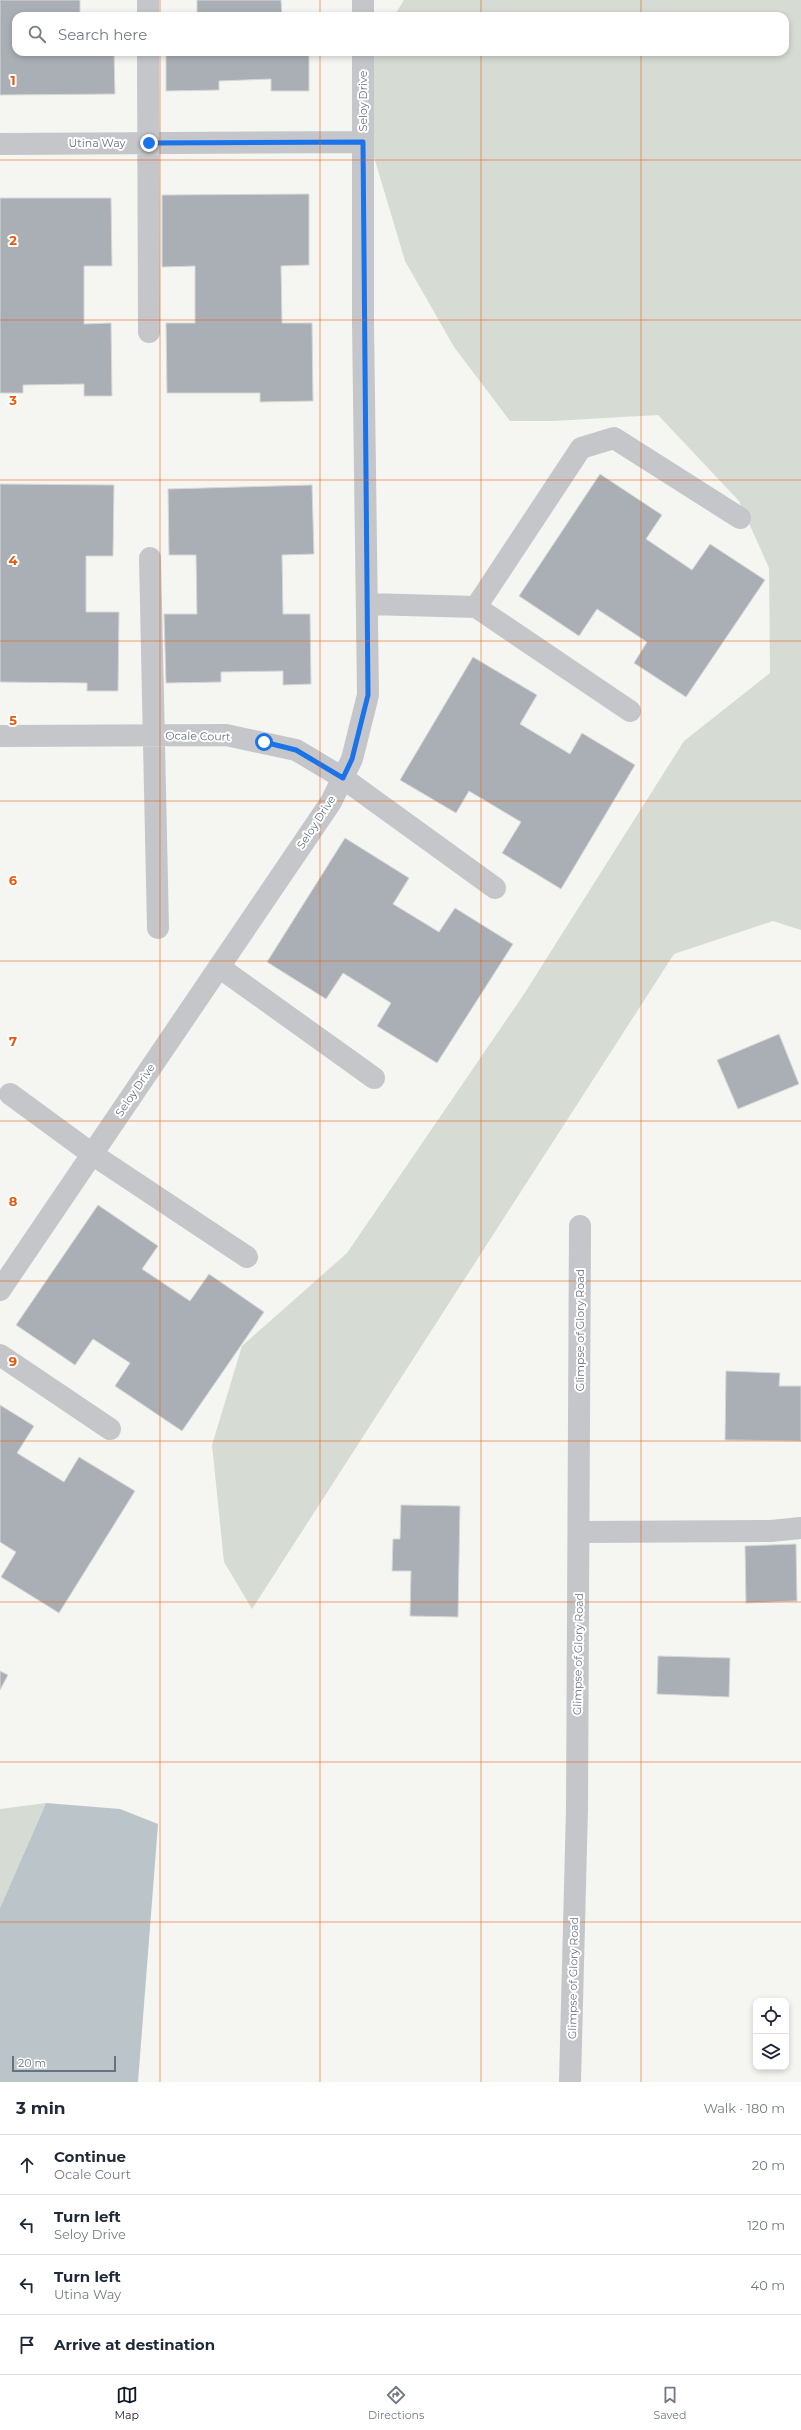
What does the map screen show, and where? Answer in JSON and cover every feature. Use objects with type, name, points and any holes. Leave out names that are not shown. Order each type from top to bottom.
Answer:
[{"type":"street","points":[[148,0],[148,12]]},
{"type":"street","points":[[363,0],[363,12]]},
{"type":"street","points":[[148,56],[149,332]]},
{"type":"street","name":"Seloy Drive","points":[[0,1290],[330,802],[352,759],[368,695],[363,56]]},
{"type":"street","name":"Utina Way","points":[[0,144],[363,142]]},
{"type":"street","points":[[476,607],[581,448],[614,438],[740,518]]},
{"type":"street","points":[[150,558],[158,928]]},
{"type":"street","points":[[368,604],[476,607],[630,711]]},
{"type":"street","name":"Ocale Court","points":[[0,736],[226,735],[296,750],[343,778],[495,888]]},
{"type":"street","points":[[219,967],[374,1078]]},
{"type":"street","points":[[10,1094],[92,1154],[247,1257]]},
{"type":"street","name":"Glimpse of Glory Road","points":[[570,2082],[577,1808],[580,1532],[580,1226]]},
{"type":"street","points":[[0,1355],[110,1429]]},
{"type":"street","points":[[580,1532],[771,1530],[801,1528]]},
{"type":"shaded area","points":[[404,0],[801,0],[801,930],[773,921],[674,954],[252,1609],[224,1562],[212,1445],[242,1346],[347,1253],[524,994],[684,741],[770,673],[769,568],[739,501],[658,415],[553,421],[510,421],[454,347],[405,261],[374,157],[374,56],[789,56],[789,12],[396,12]]},
{"type":"shaded area","points":[[46,1803],[0,1908],[0,1809]]},
{"type":"shaded area","points":[[46,1803],[120,1809],[158,1824],[138,2082],[0,2082],[0,1908]]},
{"type":"building","points":[[0,0],[80,0],[80,12],[12,12],[12,56],[114,56],[115,94],[0,95]]},
{"type":"building","points":[[197,0],[281,0],[282,12],[197,12]]},
{"type":"building","points":[[166,56],[309,56],[309,91],[271,91],[271,79],[219,81],[219,90],[166,91]]},
{"type":"building","points":[[309,194],[309,265],[281,266],[282,323],[312,323],[313,401],[260,402],[260,393],[167,393],[166,323],[195,323],[195,266],[162,267],[162,195]]},
{"type":"building","points":[[0,198],[111,198],[112,266],[84,266],[84,324],[111,323],[112,396],[84,396],[84,384],[23,385],[23,393],[0,393]]},
{"type":"building","points":[[600,474],[662,515],[646,539],[692,570],[710,544],[765,580],[686,697],[634,663],[647,642],[597,609],[579,636],[519,596]]},
{"type":"building","points":[[0,484],[114,485],[113,556],[86,556],[86,612],[119,612],[118,691],[87,691],[87,683],[0,682]]},
{"type":"building","points":[[312,485],[314,554],[282,555],[283,614],[310,614],[311,684],[283,685],[283,671],[221,672],[221,682],[166,683],[164,614],[197,614],[196,555],[169,555],[168,489]]},
{"type":"building","points":[[473,657],[537,695],[520,724],[570,754],[582,733],[635,765],[561,889],[502,853],[521,822],[469,791],[456,813],[400,780]]},
{"type":"building","points":[[345,838],[409,878],[393,904],[439,932],[455,908],[513,944],[437,1063],[377,1026],[391,1003],[343,973],[326,999],[267,962]]},
{"type":"building","points":[[779,1034],[799,1084],[738,1109],[717,1060]]},
{"type":"building","points":[[98,1205],[158,1246],[142,1269],[190,1301],[209,1274],[264,1312],[182,1431],[115,1386],[130,1363],[93,1339],[75,1365],[16,1325]]},
{"type":"building","points":[[726,1371],[780,1373],[779,1386],[801,1386],[801,1441],[725,1440]]},
{"type":"building","points":[[0,1405],[34,1426],[17,1453],[64,1482],[79,1457],[135,1491],[59,1613],[1,1577],[16,1552],[0,1542]]},
{"type":"building","points":[[401,1505],[460,1506],[458,1617],[410,1616],[411,1571],[392,1571],[393,1539],[400,1539]]},
{"type":"building","points":[[796,1544],[797,1601],[746,1603],[745,1546]]},
{"type":"building","points":[[658,1656],[730,1658],[729,1697],[657,1694]]},
{"type":"building","points":[[0,1671],[8,1675],[0,1690]]},
{"type":"route","points":[[149,143],[363,142],[363,323],[368,604],[368,695],[352,759],[343,778],[296,750],[264,742]]}]
